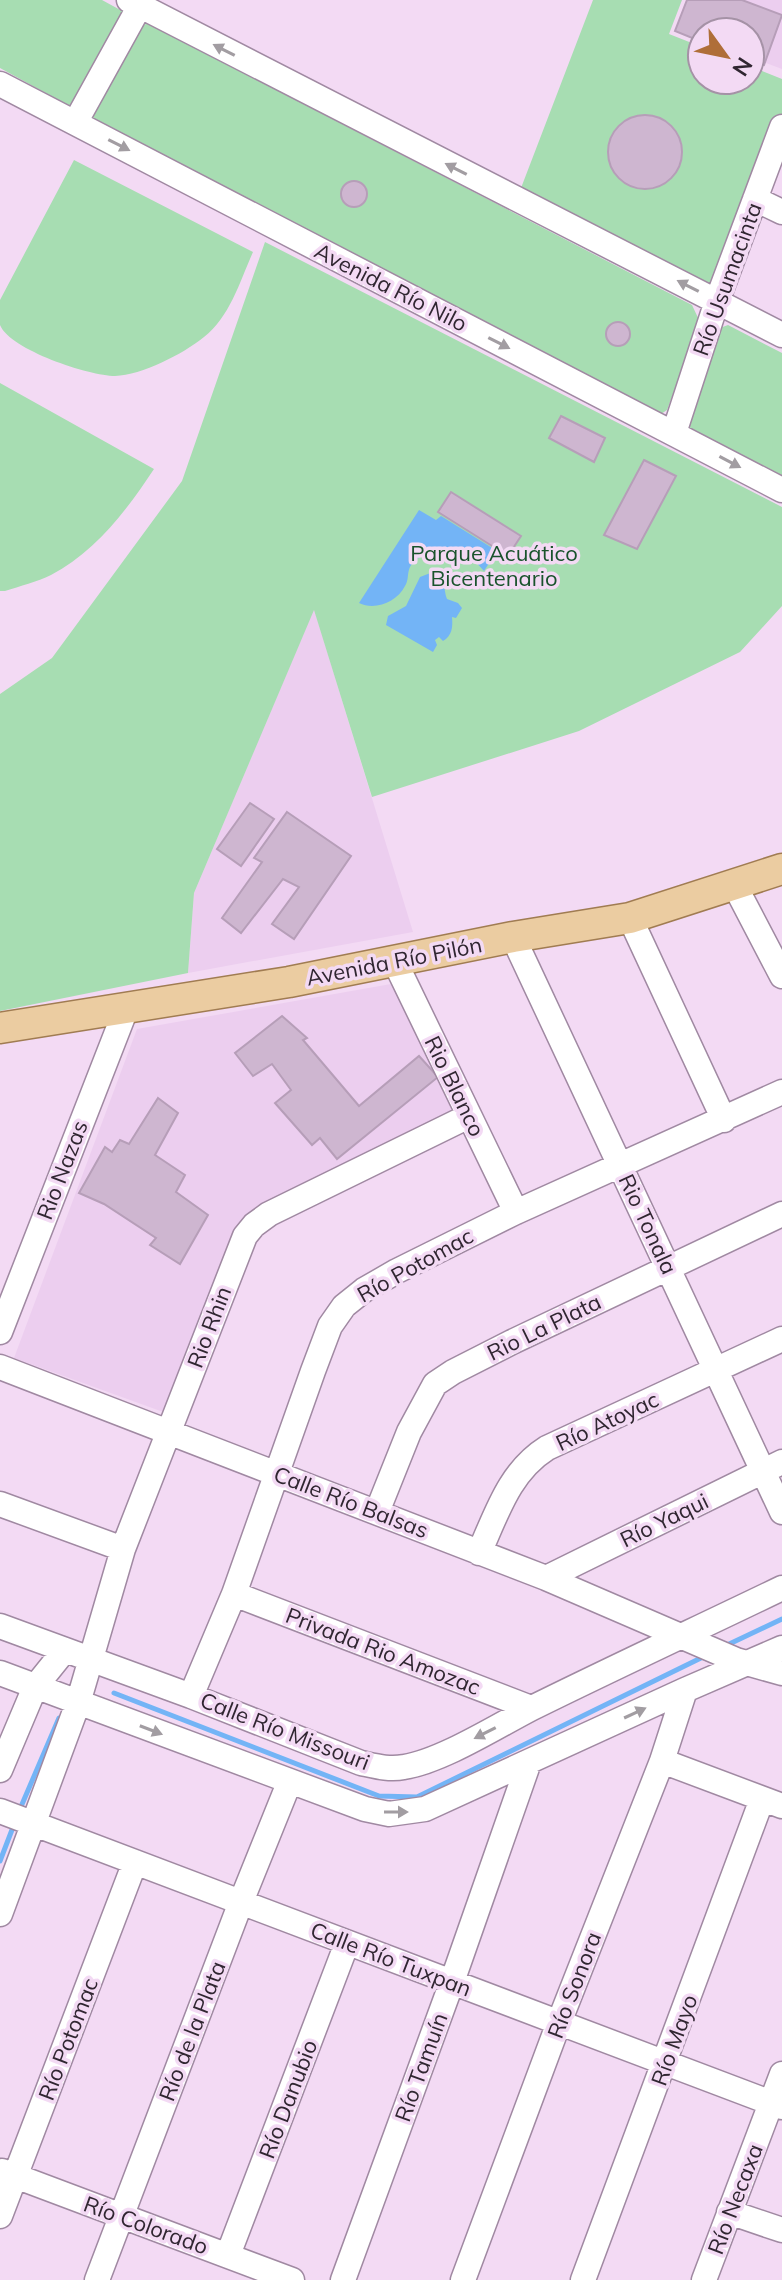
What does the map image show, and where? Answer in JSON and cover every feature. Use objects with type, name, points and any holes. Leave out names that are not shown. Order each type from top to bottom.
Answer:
[{"type":"main road","name":"Avenida Río Pilón","points":[[0,1028],[289,982],[513,937],[630,918],[782,869]]},
{"type":"street","points":[[75,123],[137,2],[782,335]]},
{"type":"street","name":"Avenida Río Nilo","points":[[0,84],[782,490]]},
{"type":"street","name":"Río Usumacinta","points":[[674,433],[717,301],[782,127]]},
{"type":"street","points":[[755,199],[782,212]]},
{"type":"street","points":[[735,886],[782,976]]},
{"type":"street","points":[[630,918],[724,1120]]},
{"type":"street","name":"Rio Tonala","points":[[513,937],[714,1371],[773,1466],[782,1512]]},
{"type":"street","name":"Rio Blanco","points":[[394,960],[516,1212]]},
{"type":"street","name":"Rio Nazas","points":[[0,1332],[126,1009]]},
{"type":"street","name":"Río Potomac","points":[[191,1696],[234,1594],[275,1472],[330,1326],[344,1306],[397,1271],[516,1212],[782,1092]]},
{"type":"street","name":"Rio Rhin","points":[[0,1914],[18,1818],[78,1703],[123,1549],[237,1251],[254,1225],[269,1214],[469,1116]]},
{"type":"street","name":"Rio La Plata","points":[[377,1512],[409,1432],[435,1384],[453,1372],[782,1214]]},
{"type":"street","name":"Río Atoyac","points":[[479,1553],[510,1484],[531,1458],[782,1339]]},
{"type":"street","name":"Calle Río Balsas","points":[[0,1367],[546,1578],[744,1661],[782,1673]]},
{"type":"street","name":"Río Yaqui","points":[[546,1578],[773,1466]]},
{"type":"street","points":[[0,1504],[123,1549]]},
{"type":"street","name":"Calle Río Missouri","points":[[0,1626],[361,1763],[388,1768],[423,1761],[531,1708],[691,1640],[782,1588]]},
{"type":"street","name":"Privada Rio Amozac","points":[[234,1594],[531,1708]]},
{"type":"street","name":"Calle Río Missouri","points":[[0,1673],[289,1783],[389,1814],[411,1812],[438,1803],[744,1661],[782,1648]]},
{"type":"street","points":[[0,1770],[35,1687],[64,1651]]},
{"type":"street","name":"Río Sonora","points":[[463,2280],[558,2025],[662,1761],[685,1690]]},
{"type":"street","points":[[662,1761],[772,1802]]},
{"type":"street","name":"Río Tamuín","points":[[343,2280],[529,1762]]},
{"type":"street","name":"Río de la Plata","points":[[97,2280],[289,1783]]},
{"type":"street","name":"Río Mayo","points":[[583,2280],[665,2064],[772,1802]]},
{"type":"street","name":"Calle Río Tuxpan","points":[[18,1818],[776,2105]]},
{"type":"street","name":"Río Potomac","points":[[0,2216],[8,2173],[135,1862]]},
{"type":"street","name":"Río Danubio","points":[[228,2255],[347,1943]]},
{"type":"street","name":"Río Necaxa","points":[[704,2280],[729,2212],[776,2105],[782,2074]]},
{"type":"street","name":"Río Colorado","points":[[8,2173],[292,2280]]},
{"type":"street","points":[[729,2212],[782,2230]]},
{"type":"shaded area","points":[[692,0],[782,0],[782,69],[766,63],[766,16],[697,16]]},
{"type":"shaded area","points":[[314,609],[413,932],[188,973],[194,893]]},
{"type":"shaded area","points":[[391,984],[458,1113],[249,1213],[166,1413],[14,1358],[137,1029]]},
{"type":"green space","points":[[0,0],[102,0],[124,12],[73,108],[0,68]]},
{"type":"green space","points":[[593,0],[682,0],[669,34],[686,41],[686,96],[766,96],[766,72],[782,79],[782,120],[718,288],[521,188]]},
{"type":"green space","points":[[147,23],[692,305],[700,322],[667,410],[658,416],[98,131],[93,117],[98,105],[138,30]]},
{"type":"green space","points":[[74,160],[253,252],[233,298],[213,329],[185,350],[126,375],[88,372],[52,360],[19,344],[0,325],[0,300]]},
{"type":"green space","name":"Parque Acuático Bicentenario","points":[[265,242],[782,507],[782,606],[740,652],[579,731],[372,797],[314,610],[194,893],[188,973],[0,1011],[0,694],[52,658],[182,481]]},
{"type":"green space","points":[[728,325],[782,353],[782,485],[684,430],[717,329]]},
{"type":"green space","points":[[0,383],[154,469],[133,500],[82,554],[51,575],[5,591],[0,591]]},
{"type":"water","points":[[419,510],[436,520],[441,516],[497,551],[484,571],[466,551],[459,554],[430,550],[412,564],[406,584],[397,597],[385,604],[372,606],[359,603]]},
{"type":"water","points":[[433,572],[442,580],[447,599],[462,608],[456,618],[452,617],[448,637],[443,641],[439,637],[435,640],[437,645],[433,652],[386,625],[388,616],[406,606],[420,577]]},
{"type":"building","points":[[687,0],[742,0],[782,15],[766,59],[766,16],[686,16],[686,35],[675,31]]},
{"type":"building","points":[[645,115],[659,118],[671,126],[679,138],[682,152],[679,166],[671,178],[659,186],[645,189],[631,186],[619,178],[611,166],[608,152],[611,138],[619,126],[631,118]]},
{"type":"building","points":[[354,181],[363,185],[367,194],[363,203],[354,207],[345,203],[341,194],[345,185]]},
{"type":"building","points":[[618,322],[626,326],[630,334],[626,342],[618,346],[610,342],[606,334],[610,326]]},
{"type":"building","points":[[561,416],[605,438],[594,462],[549,438]]},
{"type":"building","points":[[644,460],[676,476],[637,549],[604,535]]},
{"type":"building","points":[[451,492],[521,536],[508,556],[438,512]]},
{"type":"building","points":[[250,803],[274,819],[241,866],[217,849]]},
{"type":"building","points":[[287,812],[351,856],[294,939],[272,924],[299,887],[283,879],[241,933],[222,918],[262,862],[254,858]]},
{"type":"building","points":[[282,1016],[307,1038],[303,1040],[359,1106],[419,1056],[438,1077],[337,1159],[320,1138],[312,1145],[275,1103],[291,1090],[272,1064],[253,1076],[235,1053]]},
{"type":"building","points":[[158,1098],[178,1113],[155,1155],[185,1175],[176,1192],[208,1215],[180,1264],[150,1245],[156,1238],[104,1204],[79,1193],[105,1147],[112,1152],[120,1140],[129,1144]]},
{"type":"waterway","points":[[725,1646],[782,1619]]},
{"type":"waterway","points":[[114,1693],[379,1796],[417,1797],[705,1656]]},
{"type":"waterway","points":[[20,1809],[59,1718]]},
{"type":"waterway","points":[[0,1861],[15,1822]]}]
